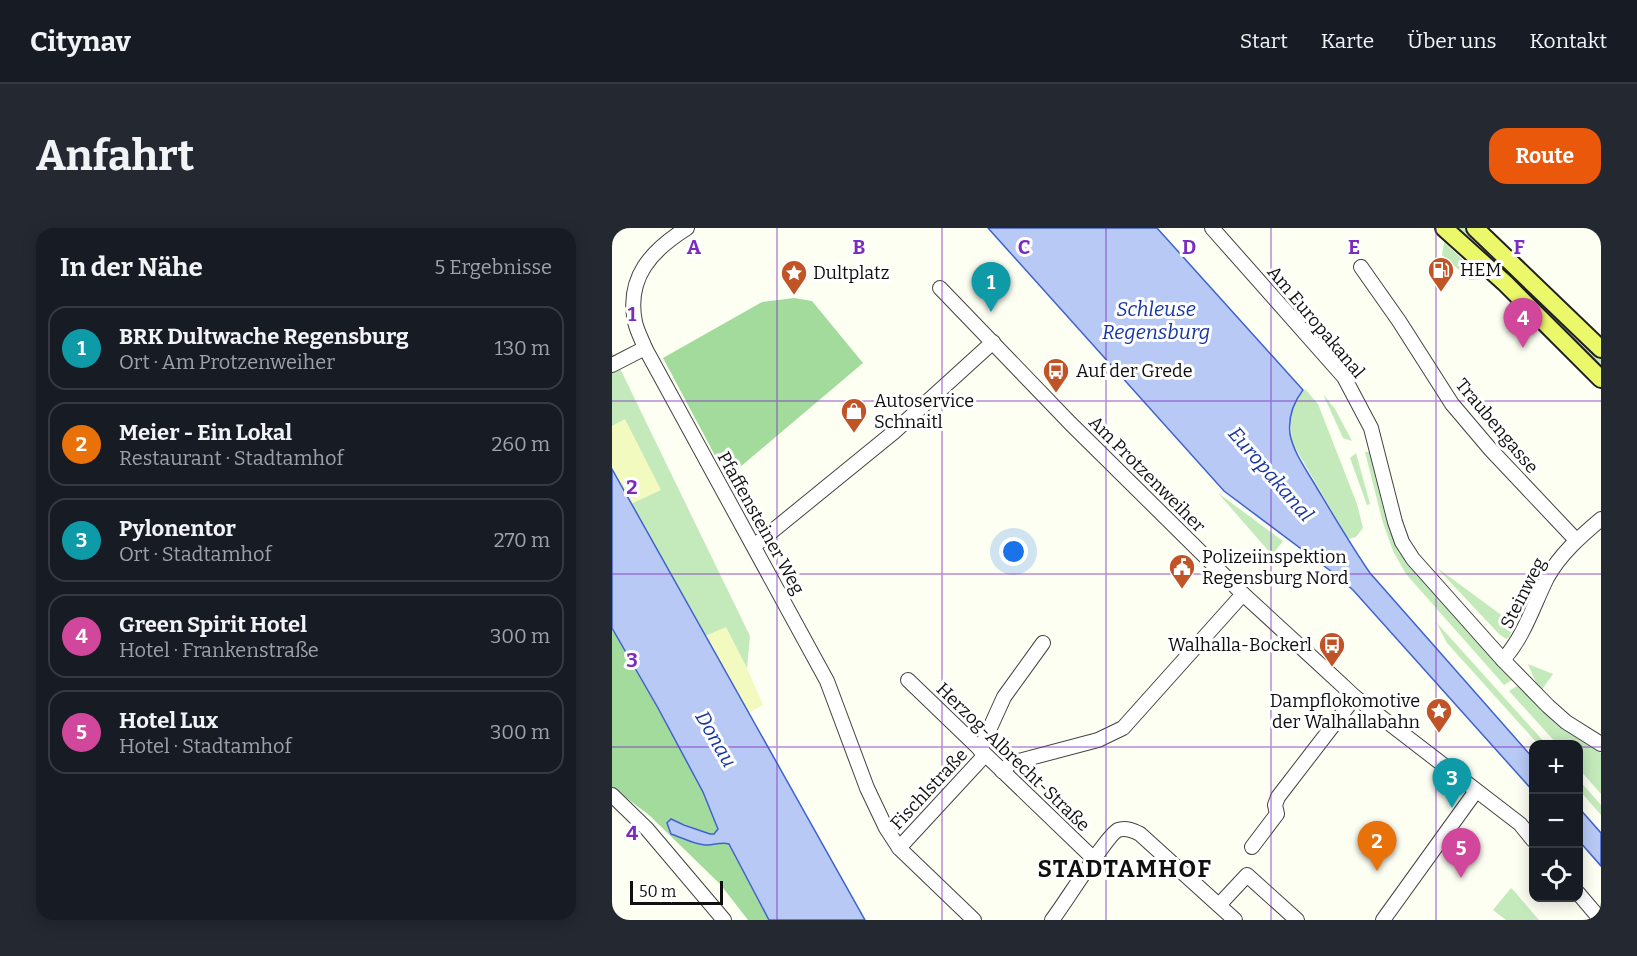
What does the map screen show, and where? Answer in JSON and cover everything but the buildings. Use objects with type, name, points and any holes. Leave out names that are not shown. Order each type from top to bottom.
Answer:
[{"type":"main road","points":[[1444,228],[1505,283],[1601,379]]},
{"type":"main road","points":[[1475,228],[1601,350]]},
{"type":"street","name":"Pfaffensteiner Weg","points":[[687,228],[662,245],[648,259],[636,285],[634,305],[636,324],[645,348],[827,681],[867,788],[886,828],[899,848],[974,920]]},
{"type":"street","name":"Am Europakanal","points":[[1212,228],[1344,377],[1371,428],[1402,542],[1425,574],[1503,660]]},
{"type":"street","name":"Traubengasse","points":[[1361,267],[1452,404],[1491,450],[1576,540]]},
{"type":"street","name":"Am Protzenweiher","points":[[940,288],[1070,423],[1244,594],[1355,697],[1520,824],[1529,835]]},
{"type":"street","points":[[754,546],[894,432],[993,342]]},
{"type":"street","points":[[617,363],[645,348]]},
{"type":"street","name":"Steinweg","points":[[1503,660],[1517,644],[1548,576],[1576,540],[1601,519]]},
{"type":"street","points":[[1002,771],[1011,763],[1098,740],[1123,728],[1244,594]]},
{"type":"street","name":"Fischlstraße","points":[[899,848],[982,753],[1004,697],[1043,643]]},
{"type":"street","points":[[1503,660],[1566,722],[1601,744]]},
{"type":"street","name":"Herzog-Albrecht-Straße","points":[[908,680],[1094,860]]},
{"type":"street","points":[[1252,847],[1277,814],[1275,805],[1278,797],[1355,697]]},
{"type":"street","points":[[1383,920],[1476,791]]},
{"type":"street","points":[[612,795],[647,828],[724,920]]},
{"type":"street","points":[[1052,920],[1115,832],[1123,829],[1140,834],[1235,920]]},
{"type":"street","points":[[1219,905],[1247,875],[1298,920]]},
{"type":"street","points":[[1583,900],[1598,919]]},
{"type":"shaded area","points":[[1457,228],[1468,228],[1601,356],[1601,365]]},
{"type":"shaded area","points":[[1444,242],[1483,279],[1470,280],[1442,255]]},
{"type":"shaded area","points":[[794,298],[812,301],[863,363],[727,478],[663,358],[762,302]]},
{"type":"shaded area","points":[[612,352],[750,636],[747,668],[729,679],[612,469]]},
{"type":"shaded area","points":[[1305,389],[1318,404],[1357,504],[1363,528],[1356,537],[1348,539],[1292,442],[1290,418],[1295,403]]},
{"type":"shaded area","points":[[1323,394],[1335,409],[1352,441],[1343,438]]},
{"type":"shaded area","points":[[1365,452],[1369,452],[1384,511],[1399,552],[1512,680],[1504,685],[1406,574],[1393,551],[1383,523]]},
{"type":"shaded area","points":[[1356,453],[1370,504],[1367,505],[1350,458]]},
{"type":"shaded area","points":[[1218,493],[1283,541],[1272,555]]},
{"type":"shaded area","points":[[1436,567],[1515,625],[1509,637],[1506,639],[1499,634]]},
{"type":"shaded area","points":[[1436,622],[1542,740],[1534,740],[1447,643]]},
{"type":"shaded area","points":[[612,628],[703,792],[718,829],[714,834],[710,834],[671,819],[671,834],[701,844],[729,844],[769,920],[748,920],[720,884],[649,815],[612,787]]},
{"type":"shaded area","points":[[1528,664],[1553,674],[1541,691],[1537,685]]},
{"type":"shaded area","points":[[1517,686],[1559,727],[1580,740],[1553,740],[1509,691]]},
{"type":"shaded area","points":[[1583,742],[1601,753],[1601,794],[1583,774]]},
{"type":"shaded area","points":[[1583,785],[1601,805],[1601,815],[1583,795]]},
{"type":"shaded area","points":[[1511,888],[1539,920],[1506,920],[1493,910]]},
{"type":"sand","points":[[625,419],[661,490],[631,504],[612,469],[612,426]]},
{"type":"sand","points":[[726,627],[763,705],[748,713],[705,636]]},
{"type":"water","name":"Schleuse Regensburg","points":[[988,228],[1157,228],[1303,390],[1292,411],[1290,434],[1303,465],[1370,573],[1529,753],[1529,787],[1353,590],[1224,491]]},
{"type":"water","name":"Donau","points":[[612,469],[865,920],[769,920],[729,844],[701,844],[671,834],[667,823],[671,819],[710,834],[714,834],[718,829],[703,792],[612,628]]},
{"type":"water","points":[[1583,813],[1601,833],[1601,866],[1583,846]]},
{"type":"place","name":"HEM","points":[[1441,293]]},
{"type":"place","name":"Dultplatz","points":[[794,296]]},
{"type":"place","name":"BRK Dultwache Regensburg","points":[[991,312]]},
{"type":"place","name":"Green Spirit Hotel","points":[[1523,348]]},
{"type":"place","name":"Auf der Grede","points":[[1056,394]]},
{"type":"place","name":"Autoservice Schnaitl","points":[[854,434]]},
{"type":"place","name":"Polizeiinspektion Regensburg Nord","points":[[1182,590]]},
{"type":"place","name":"Walhalla-Bockerl","points":[[1332,668]]},
{"type":"place","name":"Dampflokomotive der Walhallabahn","points":[[1439,734]]},
{"type":"place","name":"Pylonentor","points":[[1452,808]]},
{"type":"place","name":"Meier - Ein Lokal","points":[[1377,871]]},
{"type":"place","name":"Hotel Lux","points":[[1461,878]]},
{"type":"district","name":"STADTAMHOF","points":[[1125,869]]},
{"type":"water label","name":"Europakanal","points":[[1271,474]]}]
